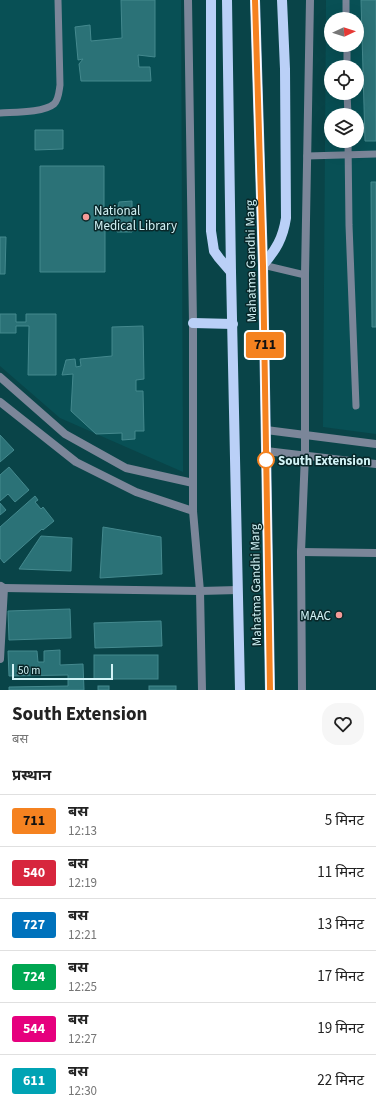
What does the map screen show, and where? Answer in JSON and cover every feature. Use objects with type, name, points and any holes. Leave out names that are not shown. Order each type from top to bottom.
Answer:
[{"type":"main road","points":[[212,0],[212,231],[214,251],[232,272]]},
{"type":"main road","name":"Mahatma Gandhi Marg","points":[[228,0],[240,690]]},
{"type":"main road","name":"Mahatma Gandhi Marg","points":[[256,0],[263,266],[270,690]]},
{"type":"main road","points":[[263,266],[274,253],[283,234],[286,218],[285,69],[282,0]]},
{"type":"main road","points":[[193,323],[233,324]]},
{"type":"street","points":[[188,0],[193,323],[193,511],[200,591],[202,690]]},
{"type":"street","points":[[302,690],[301,552],[306,455],[307,156],[310,0]]},
{"type":"street","points":[[0,377],[66,434],[126,468],[193,483]]},
{"type":"street","points":[[0,402],[76,462],[136,492],[193,511]]},
{"type":"street","points":[[266,430],[376,444]]},
{"type":"street","points":[[266,451],[376,464]]},
{"type":"street","points":[[301,552],[376,553]]},
{"type":"street","points":[[0,658],[2,587],[200,591],[238,590]]},
{"type":"lane","points":[[0,113],[46,108],[54,103],[58,96],[60,85],[58,0]]},
{"type":"lane","points":[[346,0],[346,12]]},
{"type":"lane","points":[[348,148],[349,225],[356,406]]},
{"type":"lane","points":[[307,156],[376,154]]},
{"type":"lane","points":[[263,266],[306,275]]},
{"type":"shaded area","points":[[0,0],[181,0],[183,472],[60,418],[0,366]]},
{"type":"shaded area","points":[[326,0],[376,0],[376,434],[323,427],[325,148],[364,148],[364,108],[325,108],[325,100],[364,100],[364,60],[326,60],[326,52],[364,52],[364,12],[326,12]]},
{"type":"building","points":[[121,0],[155,0],[155,57],[138,55],[139,67],[150,67],[151,81],[81,81],[79,64],[83,59],[78,60],[75,27],[90,25],[91,41],[122,38]]},
{"type":"building","points":[[361,0],[376,0],[376,141],[365,141],[364,60],[363,60],[362,52],[364,52],[364,12],[361,12]]},
{"type":"building","points":[[35,130],[63,130],[63,149],[35,150]]},
{"type":"building","name":"National Medical Library","points":[[40,166],[104,166],[104,210],[118,210],[119,202],[132,201],[132,232],[117,232],[117,224],[105,224],[105,272],[40,272]]},
{"type":"building","points":[[371,182],[376,182],[376,327],[372,327]]},
{"type":"building","points":[[0,237],[6,237],[5,274],[0,274]]},
{"type":"building","points":[[0,314],[16,314],[16,322],[26,322],[26,314],[56,314],[56,375],[28,375],[29,326],[16,326],[16,333],[0,333]]},
{"type":"building","points":[[143,326],[144,379],[136,380],[136,391],[143,391],[144,431],[135,431],[135,439],[122,440],[122,433],[96,434],[71,411],[73,374],[62,375],[66,360],[75,359],[76,367],[81,366],[80,359],[112,356],[112,327]]},
{"type":"building","points":[[0,435],[14,450],[0,462]]},
{"type":"building","points":[[9,467],[29,490],[15,502],[8,494],[0,501],[0,475]]},
{"type":"building","points":[[35,496],[38,500],[35,502],[41,509],[43,507],[54,521],[43,530],[42,529],[4,563],[0,558],[0,527]]},
{"type":"building","points":[[0,503],[6,510],[0,515]]},
{"type":"building","points":[[103,527],[161,537],[162,574],[100,578]]},
{"type":"building","points":[[41,536],[72,538],[71,571],[19,569]]},
{"type":"building","points":[[70,609],[71,638],[9,640],[8,611]]},
{"type":"building","points":[[161,621],[162,646],[95,648],[94,623]]},
{"type":"building","points":[[60,650],[60,665],[83,664],[84,690],[9,690],[9,687],[68,686],[68,675],[9,676],[8,651],[37,651],[38,662],[44,662],[44,651]]},
{"type":"building","points":[[94,655],[158,655],[158,679],[94,679]]},
{"type":"building","points":[[98,686],[109,686],[109,690],[98,690]]},
{"type":"building","points":[[149,686],[176,686],[176,690],[149,690]]},
{"type":"bus line","name":"711","points":[[255,0],[263,266],[270,690]]},
{"type":"place","name":"National Medical Library","points":[[86,217]]},
{"type":"place","name":"South Extension","points":[[266,460]]},
{"type":"place","name":"MAAC","points":[[339,615]]}]
